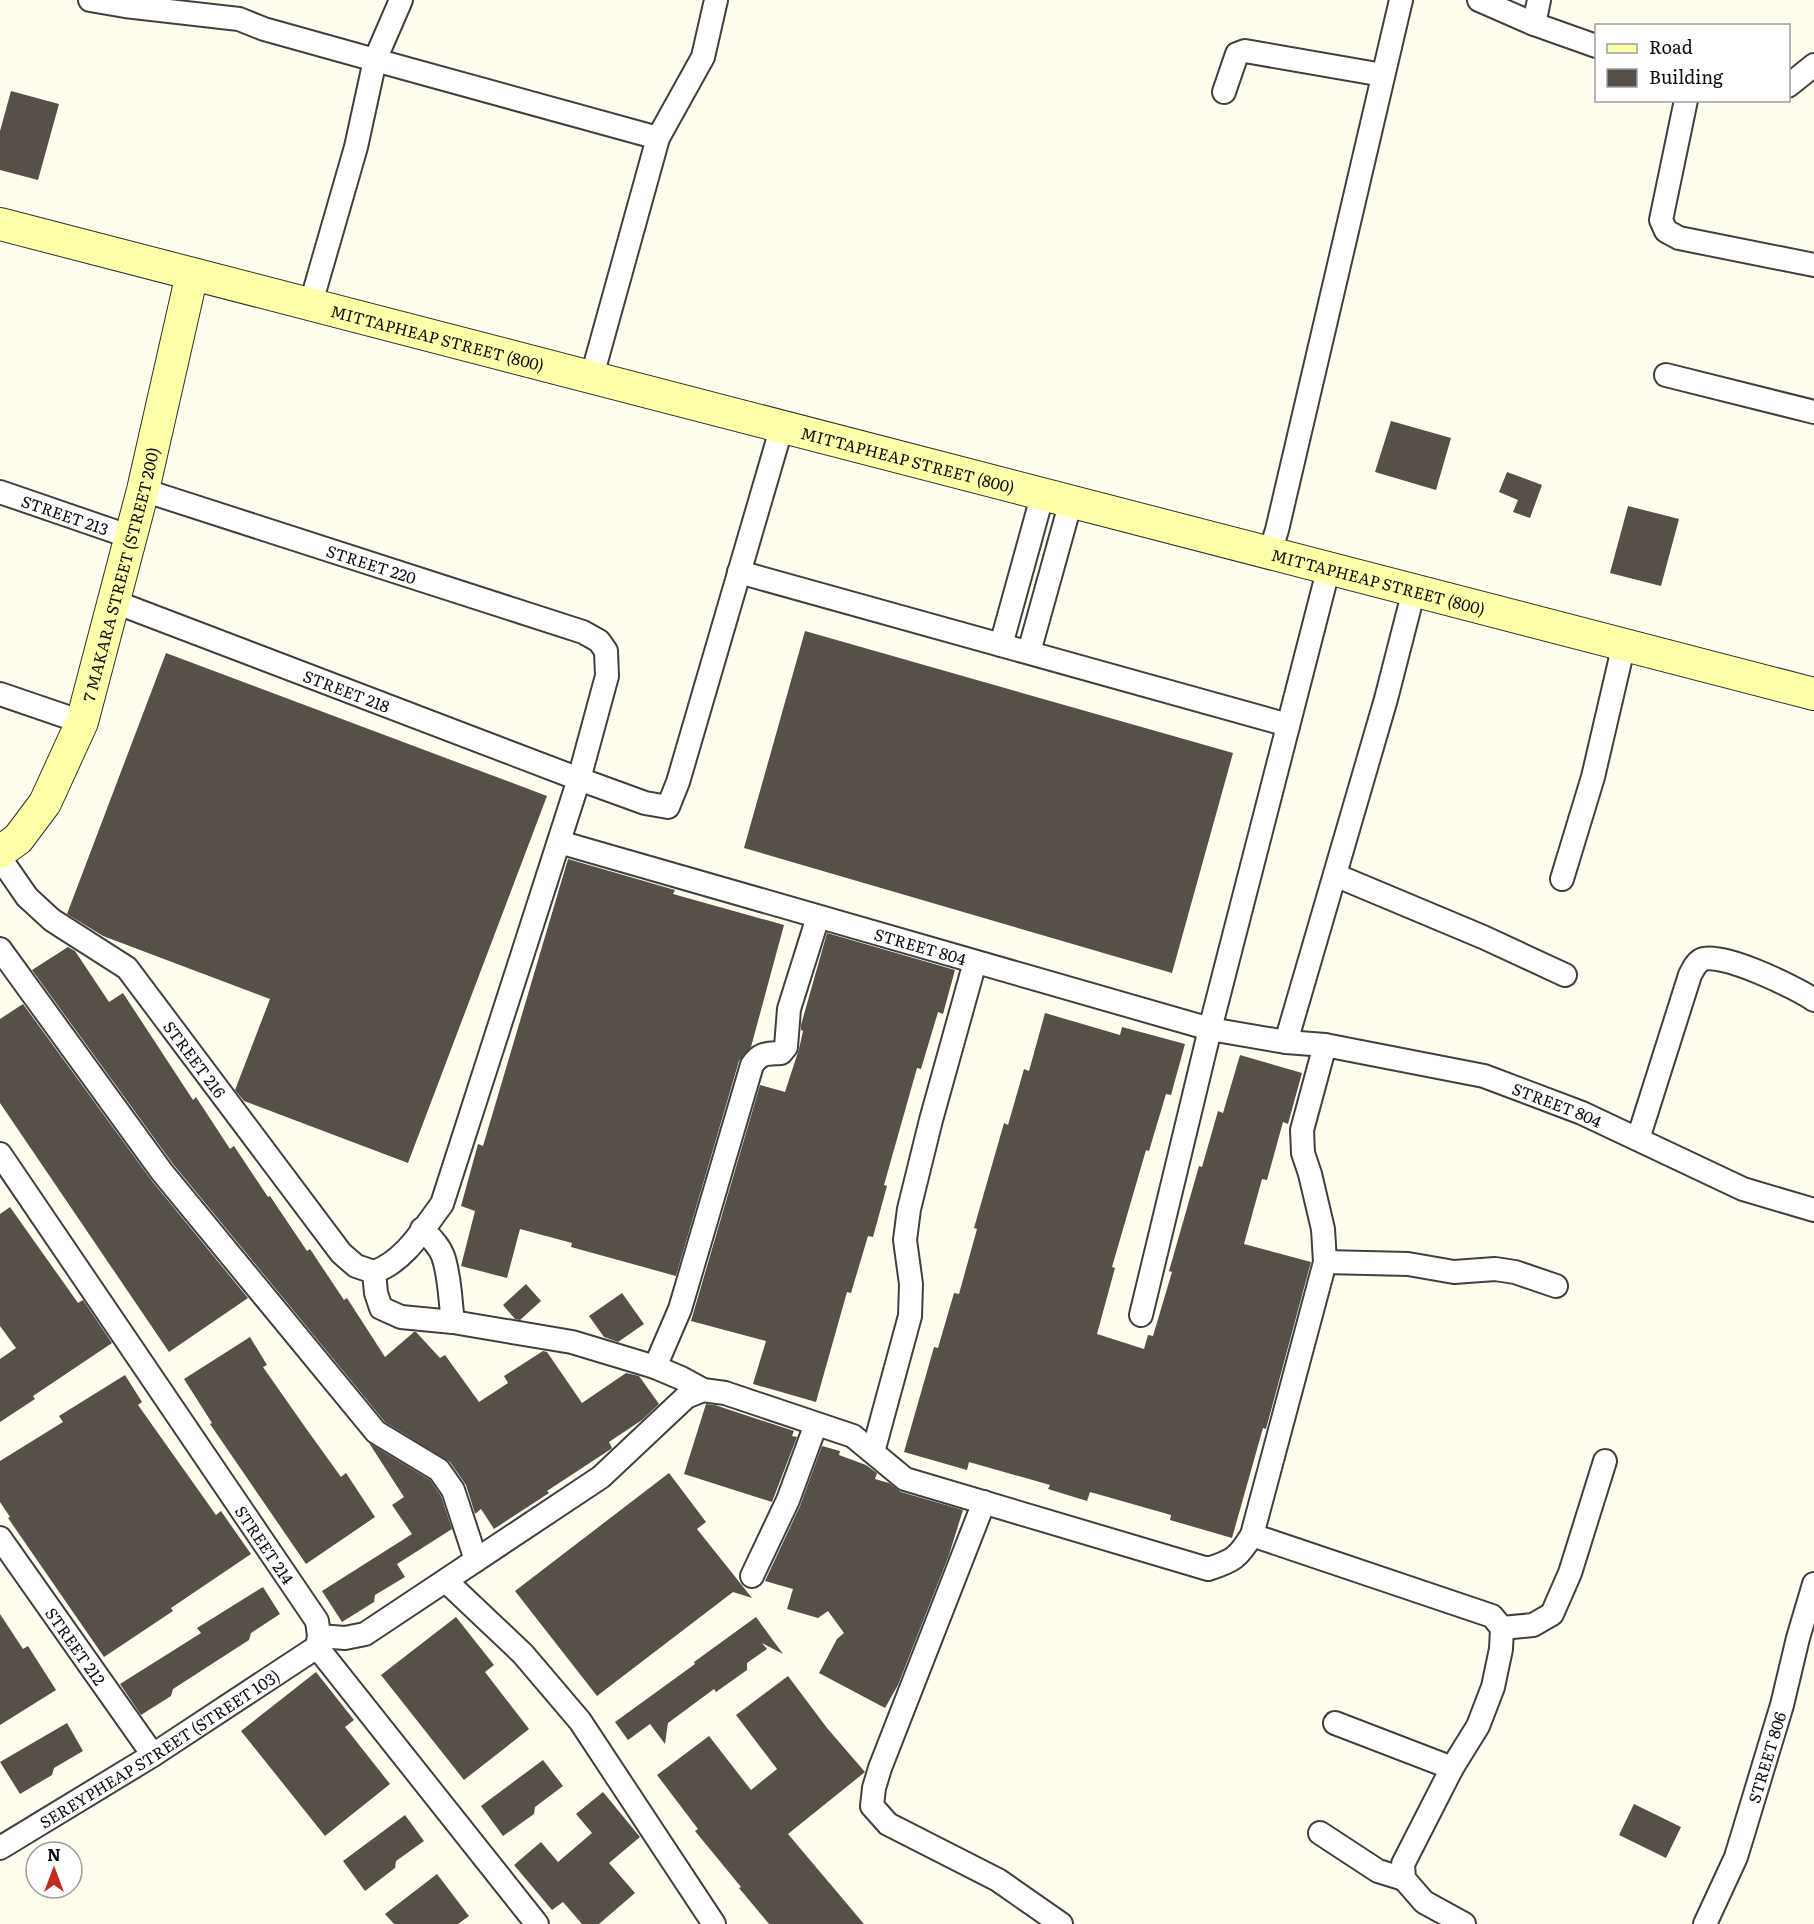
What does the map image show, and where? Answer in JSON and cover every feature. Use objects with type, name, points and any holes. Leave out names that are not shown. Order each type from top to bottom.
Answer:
[{"type":"main road","name":"MITTAPHEAP STREET (800)","points":[[0,224],[1814,694]]},
{"type":"main road","name":"7 MAKARA STREET (STREET 200)","points":[[0,852],[18,839],[45,802],[82,722],[143,490],[192,274]]},
{"type":"street","points":[[90,0],[239,10],[264,29],[658,138]]},
{"type":"street","points":[[311,303],[356,147],[375,60],[401,0]]},
{"type":"street","points":[[592,376],[658,138],[703,57],[716,0]]},
{"type":"street","points":[[1270,552],[1342,257],[1401,0]]},
{"type":"street","points":[[1479,0],[1534,24],[1595,46]]},
{"type":"street","points":[[1534,24],[1539,0]]},
{"type":"street","points":[[1224,92],[1237,54],[1245,51],[1383,75]]},
{"type":"street","points":[[1790,84],[1814,65]]},
{"type":"street","points":[[1686,102],[1661,220],[1666,231],[1679,238],[1814,265]]},
{"type":"street","points":[[1666,375],[1814,412]]},
{"type":"street","points":[[782,426],[739,572],[1288,725]]},
{"type":"street","name":"STREET 220","points":[[143,490],[583,632],[599,640],[606,651],[607,676],[579,779]]},
{"type":"street","name":"STREET 213","points":[[0,492],[131,537]]},
{"type":"street","points":[[1001,645],[1057,497]]},
{"type":"street","points":[[1029,652],[1057,497]]},
{"type":"street","points":[[1141,1315],[1210,1029],[1329,567]]},
{"type":"street","name":"STREET 218","points":[[115,602],[579,779],[645,803],[668,807],[678,782],[739,572]]},
{"type":"street","points":[[1286,1041],[1386,699],[1414,590]]},
{"type":"street","points":[[1562,879],[1593,777],[1624,644]]},
{"type":"street","points":[[0,694],[82,722]]},
{"type":"street","points":[[579,779],[442,1204],[402,1255],[387,1268],[374,1272],[376,1293],[381,1308],[401,1317],[453,1322],[572,1342],[655,1367],[703,1390],[725,1393],[853,1436],[905,1479],[1208,1569],[1230,1562],[1243,1550],[1252,1535],[1325,1262],[1323,1229],[1303,1153],[1302,1130],[1325,1045]]},
{"type":"street","name":"STREET 804","points":[[559,842],[1210,1029],[1325,1045],[1484,1076],[1582,1113],[1743,1189],[1814,1210]]},
{"type":"street","name":"STREET 216","points":[[0,858],[27,897],[52,920],[128,968],[341,1252],[356,1266],[374,1272]]},
{"type":"street","points":[[1335,875],[1565,975]]},
{"type":"street","points":[[655,1367],[680,1309],[752,1065],[763,1054],[781,1053],[786,1047],[789,1009],[819,917]]},
{"type":"street","points":[[0,949],[162,1172],[376,1432],[440,1470],[453,1490],[476,1560]]},
{"type":"street","points":[[1638,1139],[1690,975],[1702,960],[1712,958],[1771,976],[1814,1000]]},
{"type":"street","points":[[873,1452],[910,1316],[911,1284],[905,1240],[909,1209],[975,962]]},
{"type":"street","name":"STREET 214","points":[[0,1154],[317,1621],[318,1641],[537,1924]]},
{"type":"street","points":[[423,1230],[435,1242],[442,1254],[447,1272],[453,1322]]},
{"type":"street","points":[[1325,1262],[1408,1264],[1455,1272],[1495,1269],[1515,1272],[1556,1286]]},
{"type":"street","points":[[318,1641],[365,1634],[601,1477],[686,1397],[703,1390]]},
{"type":"street","points":[[752,1576],[788,1500],[816,1424]]},
{"type":"street","points":[[1502,1628],[1533,1625],[1552,1614],[1570,1574],[1605,1461]]},
{"type":"street","points":[[984,1502],[880,1768],[872,1806],[888,1824],[998,1880],[1061,1924]]},
{"type":"street","points":[[1252,1535],[1492,1616],[1502,1628],[1501,1649],[1493,1687],[1478,1726],[1452,1768],[1403,1864],[1404,1879]]},
{"type":"street","name":"STREET 212","points":[[0,1538],[153,1755]]},
{"type":"street","points":[[446,1581],[523,1654],[580,1721],[714,1924]]},
{"type":"street","name":"STREET 806","points":[[1705,1924],[1736,1857],[1782,1705],[1806,1641],[1814,1584]]},
{"type":"street","name":"SEREYPHEAP STREET (STREET 103)","points":[[0,1848],[153,1755],[318,1641]]},
{"type":"street","points":[[1335,1723],[1452,1768]]},
{"type":"street","points":[[1320,1833],[1378,1871],[1404,1879],[1424,1902],[1464,1924]]},
{"type":"building","points":[[11,91],[59,104],[38,180],[0,170],[0,131]]},
{"type":"building","points":[[1391,421],[1451,438],[1436,490],[1375,472]]},
{"type":"building","points":[[1507,472],[1542,485],[1530,518],[1513,512],[1518,500],[1499,492]]},
{"type":"building","points":[[1628,506],[1679,519],[1661,586],[1610,573]]},
{"type":"building","points":[[805,631],[1233,753],[1172,973],[744,848]]},
{"type":"building","points":[[166,653],[547,796],[408,1163],[244,1101],[235,1090],[270,999],[103,936],[67,914]]},
{"type":"building","points":[[568,859],[675,890],[673,894],[784,925],[751,1047],[739,1061],[676,1276],[571,1247],[572,1243],[520,1229],[507,1278],[461,1266],[475,1211],[461,1206],[478,1144],[483,1146]]},
{"type":"building","points":[[827,933],[955,970],[943,1014],[938,1012],[921,1069],[917,1068],[884,1185],[887,1186],[873,1237],[868,1236],[851,1293],[847,1292],[816,1402],[753,1384],[766,1341],[691,1321],[760,1085],[785,1092],[799,1049],[803,1031],[801,1025]]},
{"type":"building","points":[[68,947],[75,951],[109,1002],[123,993],[193,1100],[196,1097],[230,1149],[234,1146],[307,1251],[310,1249],[344,1300],[347,1298],[385,1357],[416,1332],[440,1358],[445,1355],[479,1402],[508,1383],[504,1376],[543,1351],[547,1352],[582,1403],[626,1373],[639,1376],[659,1404],[642,1420],[609,1442],[611,1449],[494,1529],[481,1509],[475,1514],[466,1485],[450,1462],[385,1422],[173,1164],[32,970]]},
{"type":"building","points":[[23,1004],[152,1181],[248,1298],[169,1352],[0,1103],[0,1019]]},
{"type":"building","points":[[1045,1013],[1120,1035],[1122,1027],[1185,1044],[1171,1095],[1166,1094],[1149,1151],[1146,1150],[1112,1267],[1115,1268],[1097,1334],[1144,1349],[1148,1335],[1153,1336],[1199,1166],[1202,1167],[1218,1111],[1223,1113],[1240,1055],[1302,1073],[1288,1124],[1283,1122],[1267,1180],[1262,1179],[1244,1244],[1311,1262],[1266,1429],[1263,1428],[1232,1538],[1170,1520],[1171,1515],[1090,1492],[1087,1501],[1048,1489],[1050,1485],[969,1462],[967,1470],[904,1452],[934,1347],[938,1348],[954,1293],[959,1294],[977,1229],[974,1228],[1004,1123],[1008,1125],[1024,1069],[1029,1071]]},
{"type":"building","points":[[10,1207],[78,1303],[83,1300],[112,1343],[33,1396],[35,1399],[0,1422],[0,1359],[16,1348],[0,1326],[0,1214]]},
{"type":"building","points":[[526,1284],[541,1301],[520,1320],[515,1319],[503,1305]]},
{"type":"building","points":[[622,1293],[644,1324],[618,1342],[604,1337],[589,1316]]},
{"type":"building","points":[[250,1337],[267,1365],[263,1367],[341,1477],[346,1473],[375,1517],[306,1564],[210,1424],[212,1423],[184,1379]]},
{"type":"building","points":[[125,1375],[142,1402],[138,1405],[216,1515],[221,1511],[251,1554],[171,1608],[173,1611],[104,1657],[8,1518],[10,1517],[0,1502],[0,1461],[63,1422],[59,1416]]},
{"type":"building","points":[[706,1404],[794,1431],[792,1436],[797,1437],[772,1502],[684,1474]]},
{"type":"building","points":[[369,1443],[430,1480],[441,1496],[452,1529],[397,1564],[405,1577],[375,1595],[374,1602],[342,1622],[322,1591],[412,1534],[392,1505],[404,1497]]},
{"type":"building","points":[[822,1446],[840,1451],[839,1455],[866,1465],[877,1473],[875,1479],[889,1483],[901,1492],[963,1510],[949,1555],[898,1685],[885,1708],[819,1673],[837,1639],[844,1633],[828,1611],[818,1618],[787,1609],[793,1589],[765,1581],[800,1506]]},
{"type":"building","points":[[669,1473],[706,1522],[697,1529],[752,1598],[733,1592],[597,1696],[515,1591]]},
{"type":"building","points":[[263,1587],[280,1614],[251,1633],[249,1640],[173,1689],[171,1696],[141,1715],[120,1684],[201,1633],[197,1628]]},
{"type":"building","points":[[0,1614],[23,1649],[28,1646],[56,1690],[0,1725]]},
{"type":"building","points":[[456,1617],[494,1665],[485,1672],[529,1729],[464,1780],[381,1675]]},
{"type":"building","points":[[756,1617],[783,1654],[762,1643],[767,1649],[747,1663],[747,1670],[716,1692],[714,1689],[668,1723],[665,1744],[650,1724],[628,1740],[615,1722]]},
{"type":"building","points":[[316,1672],[354,1720],[345,1727],[390,1784],[325,1836],[241,1731]]},
{"type":"building","points":[[788,1676],[827,1728],[865,1772],[788,1834],[864,1924],[769,1924],[695,1831],[698,1829],[657,1775],[709,1736],[751,1790],[777,1769],[736,1715]]},
{"type":"building","points":[[67,1723],[83,1751],[54,1768],[52,1775],[20,1794],[0,1762]]},
{"type":"building","points":[[543,1760],[563,1786],[535,1807],[534,1814],[503,1836],[481,1806]]},
{"type":"building","points":[[603,1792],[640,1837],[609,1863],[635,1893],[599,1924],[582,1924],[563,1902],[552,1910],[514,1865],[541,1842],[558,1862],[592,1833],[576,1814]]},
{"type":"building","points":[[1634,1804],[1681,1827],[1666,1858],[1619,1835]]},
{"type":"building","points":[[405,1815],[424,1841],[396,1861],[395,1868],[365,1891],[343,1861]]},
{"type":"building","points":[[437,1874],[469,1916],[458,1924],[394,1924],[385,1914]]}]
